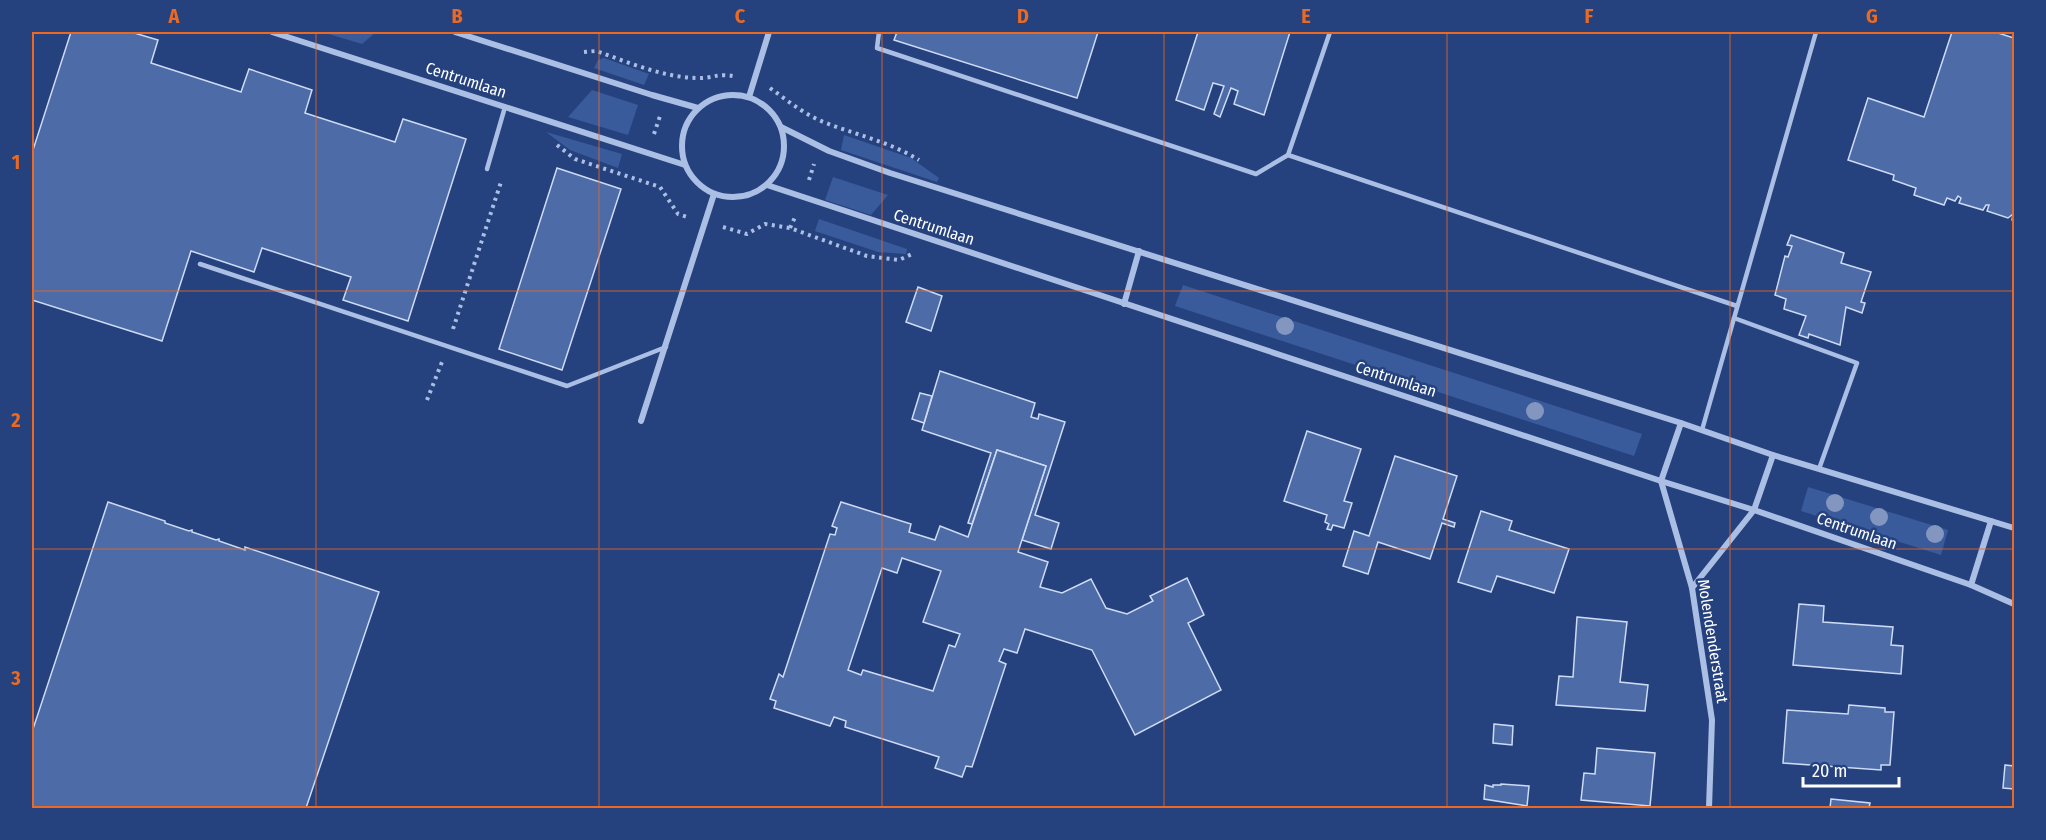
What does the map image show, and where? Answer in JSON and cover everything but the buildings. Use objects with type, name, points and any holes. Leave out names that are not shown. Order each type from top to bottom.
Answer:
[{"type":"street","name":"Centrumlaan","points":[[272,32],[685,165]]},
{"type":"street","points":[[455,32],[698,108]]},
{"type":"street","points":[[749,98],[769,32]]},
{"type":"street","points":[[734,95],[749,98],[766,107],[781,127],[784,142],[783,156],[777,172],[767,185],[749,195],[733,197],[714,194],[700,185],[685,165],[681,147],[688,121],[698,108],[719,96],[734,95]]},
{"type":"street","points":[[781,127],[820,147],[890,173],[1681,423],[1773,455],[2014,528]]},
{"type":"street","name":"Centrumlaan","points":[[767,185],[1754,510],[1971,585],[2014,604]]},
{"type":"street","points":[[641,421],[714,194]]},
{"type":"street","points":[[1124,304],[1139,251]]},
{"type":"street","points":[[1661,481],[1681,423]]},
{"type":"street","points":[[1692,588],[1754,510],[1773,455]]},
{"type":"street","name":"Molendenderstraat","points":[[1661,481],[1692,588],[1712,720],[1709,808]]},
{"type":"street","points":[[1971,585],[1991,521]]},
{"type":"lane","points":[[879,32],[877,48],[1256,174],[1288,155],[1330,32]]},
{"type":"lane","points":[[1701,430],[1816,32]]},
{"type":"lane","points":[[487,169],[505,107]]},
{"type":"lane","points":[[1288,155],[1737,306]]},
{"type":"lane","points":[[200,264],[567,386],[666,347]]},
{"type":"lane","points":[[1734,318],[1857,363],[1819,468]]},
{"type":"path","points":[[646,183],[644,169],[648,153],[666,98],[671,87],[681,76]]},
{"type":"path","points":[[790,228],[804,197],[820,147],[824,122]]},
{"type":"path","points":[[427,400],[501,181]]},
{"type":"shaded area","points":[[322,32],[376,32],[362,44]]},
{"type":"shaded area","points":[[604,58],[649,74],[644,85],[594,68],[598,60]]},
{"type":"shaded area","points":[[592,90],[638,105],[628,135],[568,117]]},
{"type":"shaded area","points":[[546,132],[622,154],[618,168],[570,150]]},
{"type":"shaded area","points":[[844,135],[911,158],[939,178],[937,182],[841,150]]},
{"type":"shaded area","points":[[833,177],[888,195],[871,215],[825,200]]},
{"type":"shaded area","points":[[819,219],[907,249],[906,254],[878,252],[815,231]]},
{"type":"shaded area","points":[[1183,285],[1642,434],[1634,456],[1175,306]]},
{"type":"shaded area","points":[[1808,487],[1948,530],[1941,555],[1801,511]]}]
